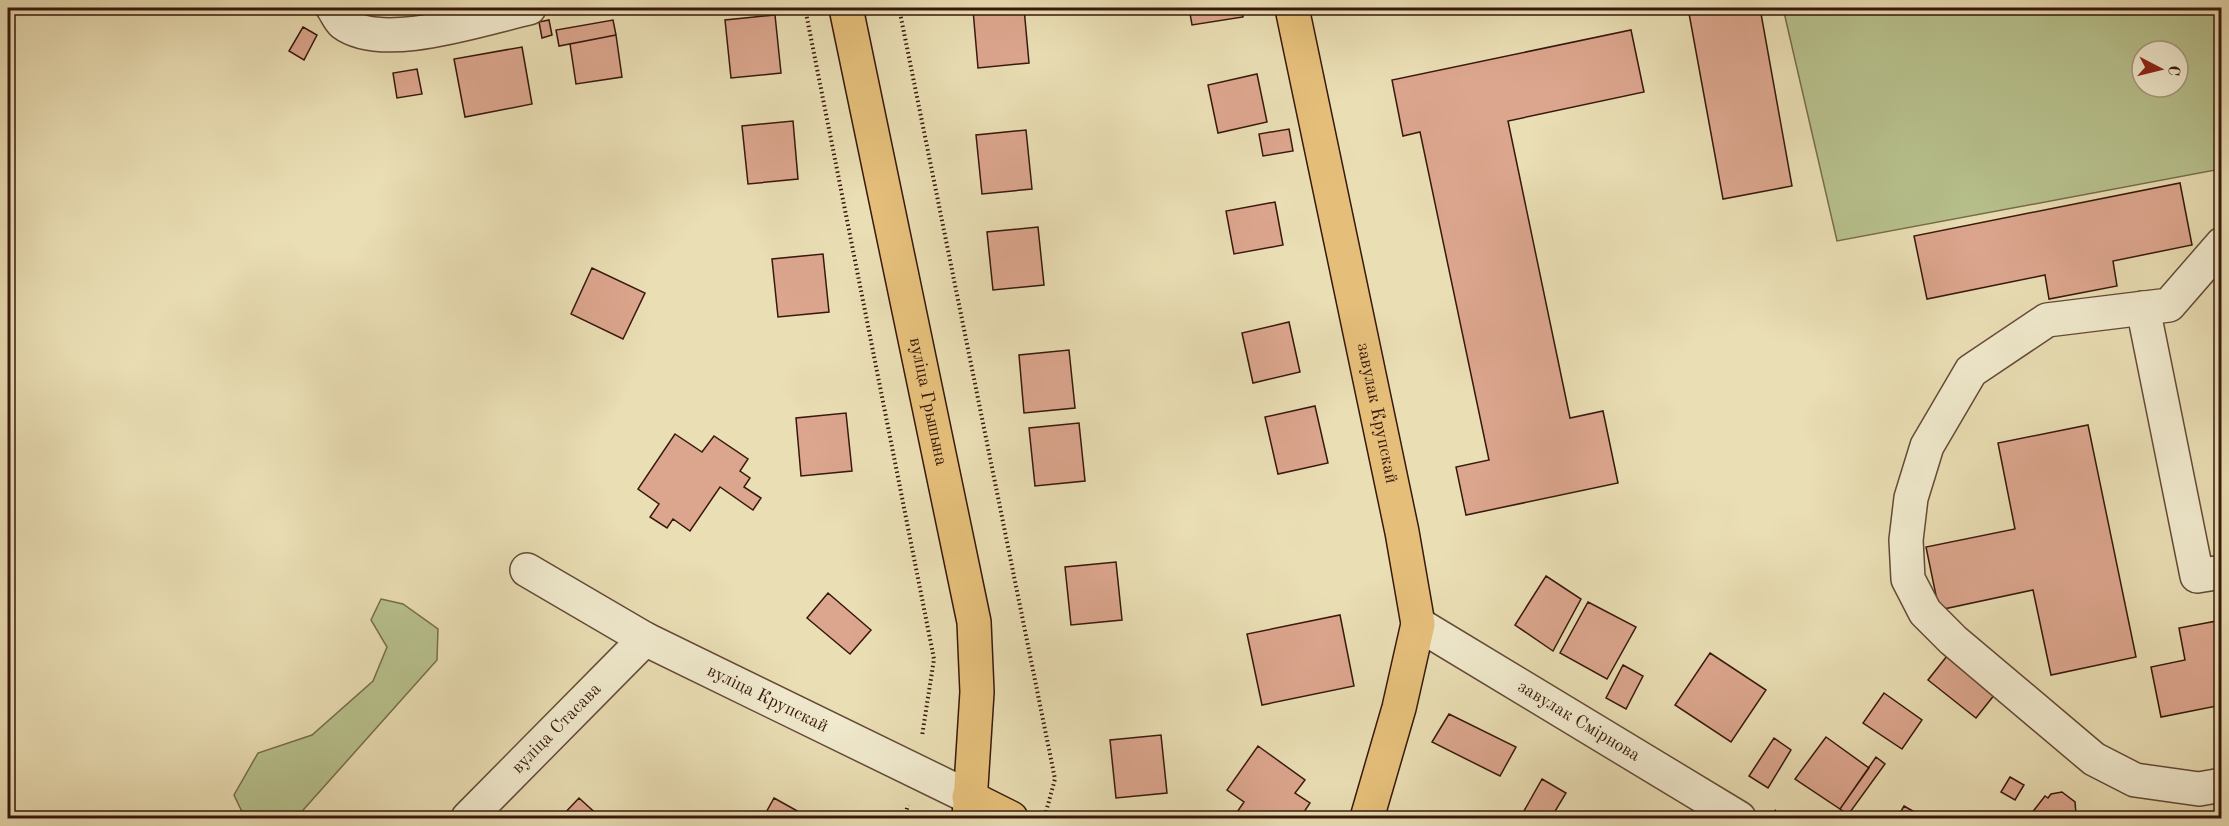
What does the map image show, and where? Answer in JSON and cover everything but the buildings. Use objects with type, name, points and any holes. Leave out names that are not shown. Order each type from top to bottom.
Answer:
[{"type":"main road","name":"вуліца Грышына","points":[[846,8],[974,622],[977,692],[966,812]]},
{"type":"main road","name":"завулак Крупскай","points":[[1292,8],[1418,624],[1400,708],[1367,819]]},
{"type":"main road","name":"вуліца Крупскай","points":[[966,812],[1011,819]]},
{"type":"street","points":[[333,8],[342,22],[367,34],[402,35],[413,35],[529,8]]},
{"type":"street","points":[[2222,244],[2169,305],[2047,321],[1971,371],[1927,446],[1911,498],[1905,540],[1908,579],[1925,612],[1953,640],[2094,759],[2135,780],[2199,789],[2222,785]]},
{"type":"street","points":[[2142,308],[2197,576],[2222,572]]},
{"type":"street","name":"вуліца Крупскай","points":[[527,570],[645,639],[916,772],[966,812]]},
{"type":"street","name":"завулак Смірнова","points":[[1418,624],[1752,812]]},
{"type":"street","name":"вуліца Стасава","points":[[468,819],[645,639]]},
{"type":"path","points":[[806,8],[934,659],[916,772],[904,819]]},
{"type":"path","points":[[899,8],[1055,779],[1044,819]]},
{"type":"path","points":[[1752,812],[1786,819]]},
{"type":"green space","points":[[1783,8],[2221,8],[2221,169],[1837,241]]},
{"type":"green space","points":[[381,599],[403,604],[438,629],[437,660],[296,818],[245,818],[234,795],[258,753],[312,735],[373,681],[387,647],[371,620]]}]
